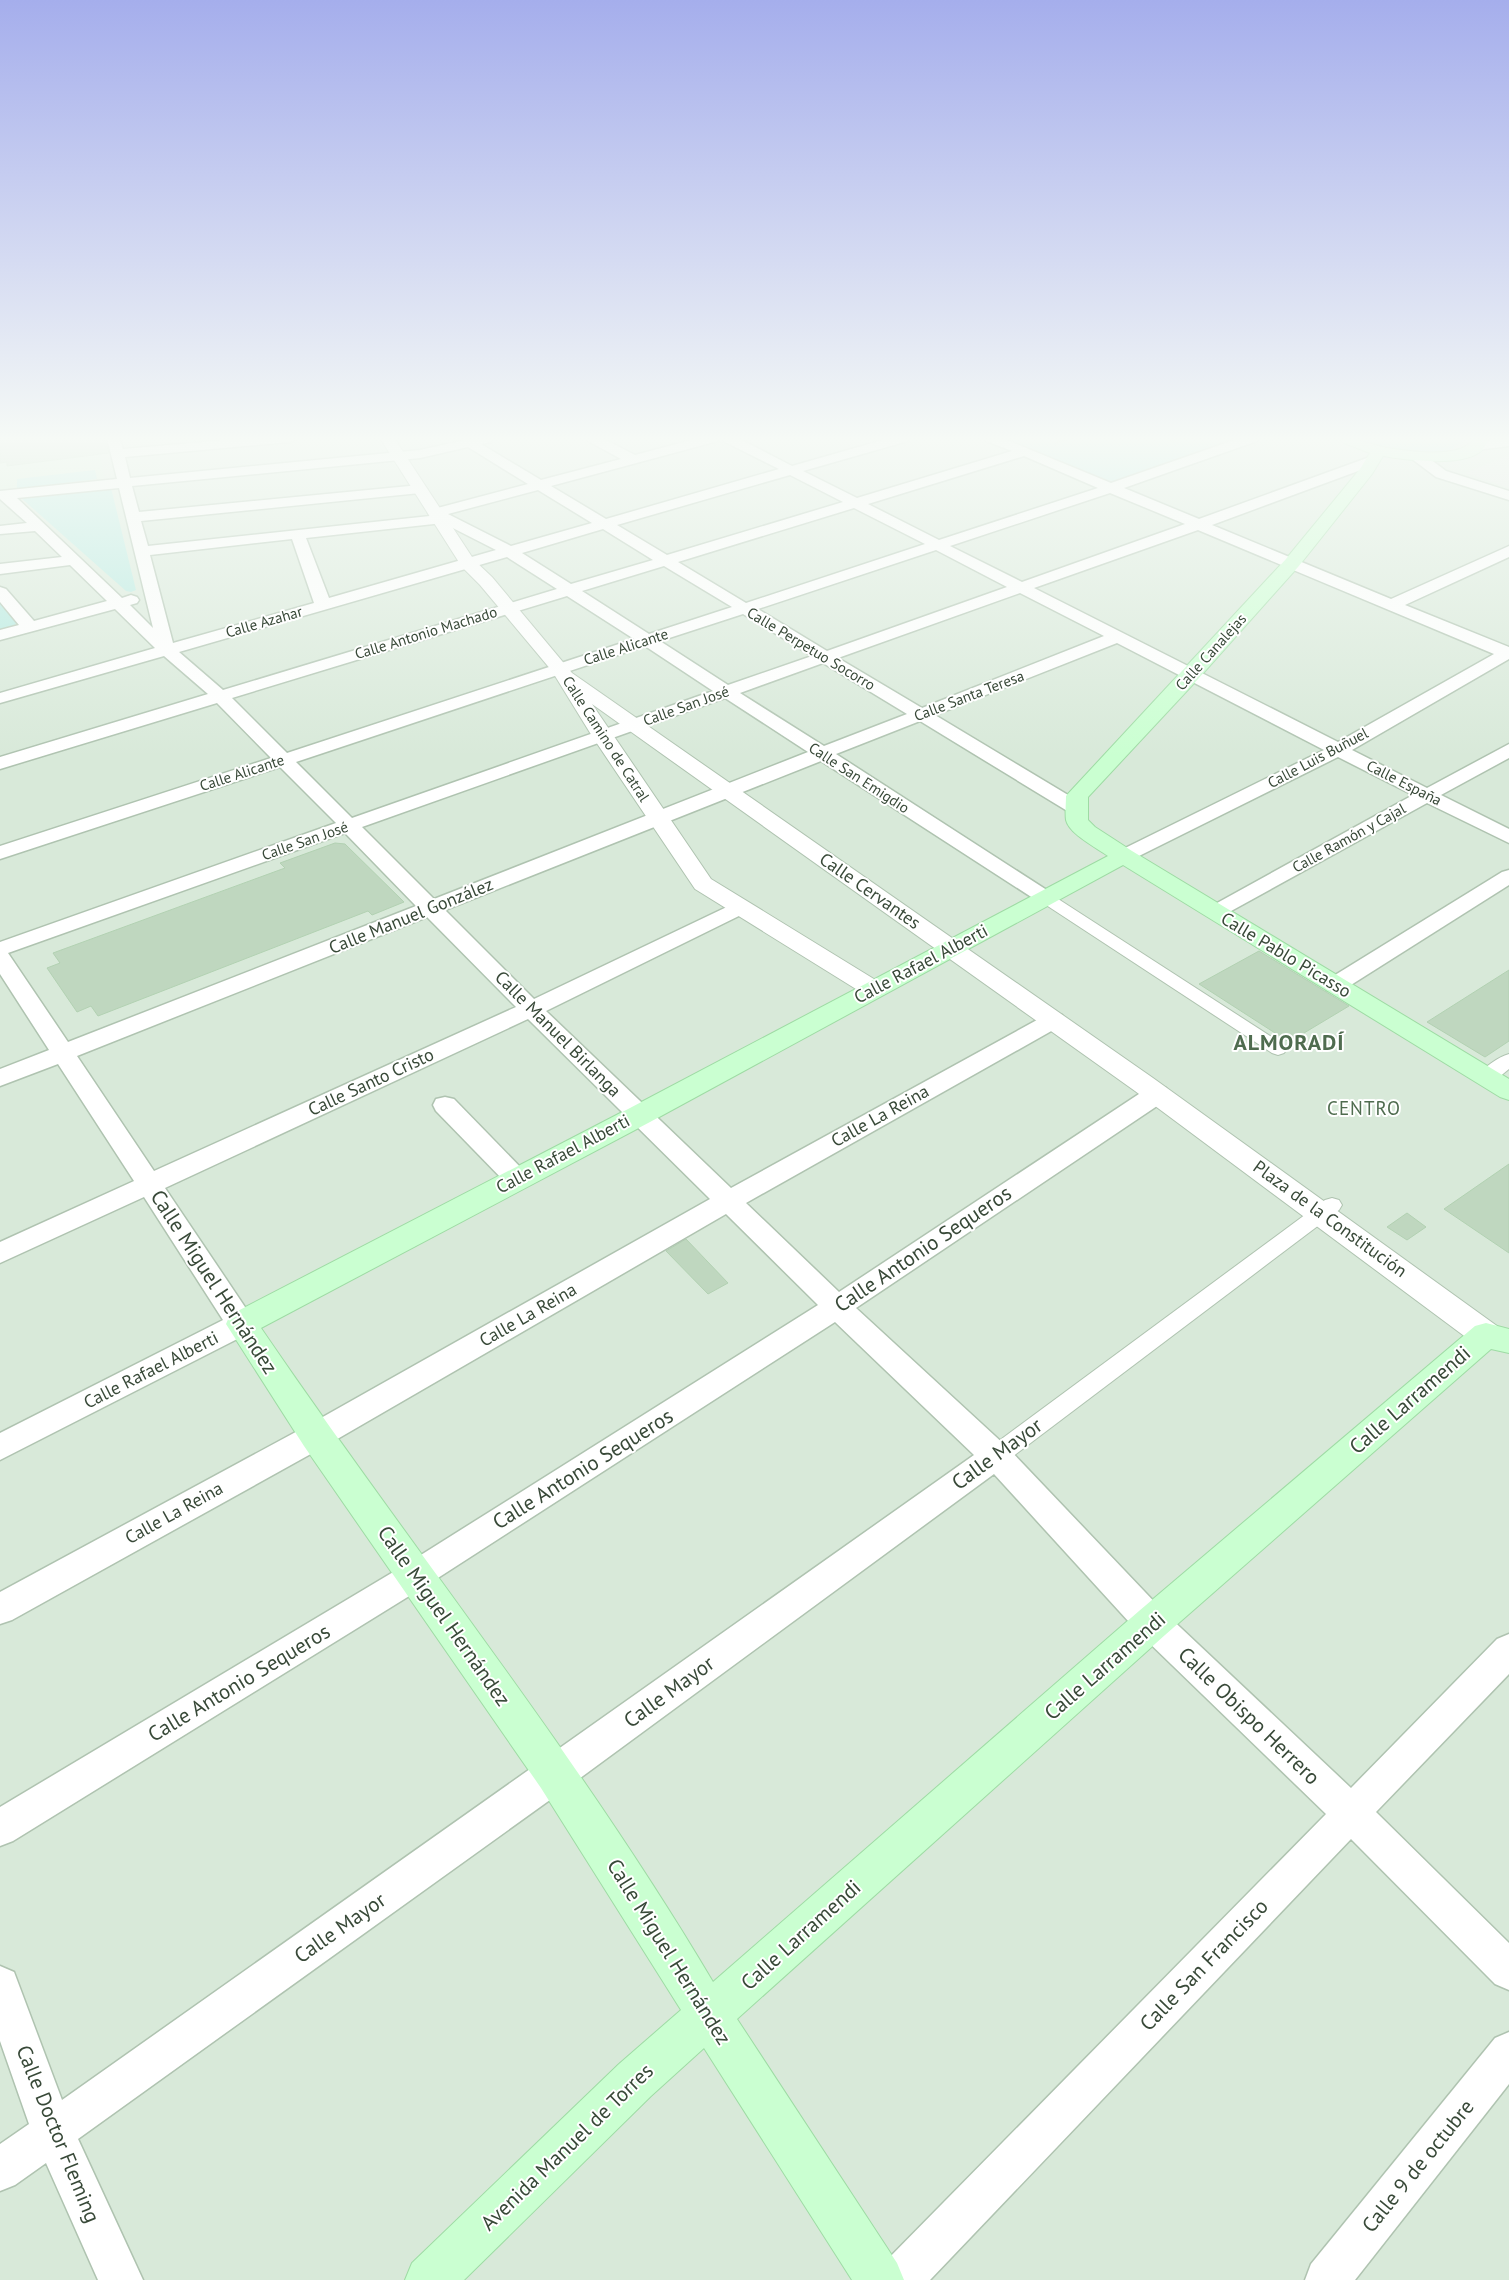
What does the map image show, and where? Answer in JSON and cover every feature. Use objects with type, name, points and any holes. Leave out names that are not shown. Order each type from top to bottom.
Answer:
[{"type":"main road","name":"Calle Canalejas","points":[[1076,808],[1077,796],[1191,676],[1307,544]]},
{"type":"main road","name":"Calle Pablo Picasso","points":[[1076,808],[1077,821],[1087,832],[1509,1091]]},
{"type":"main road","name":"Calle Rafael Alberti","points":[[241,1324],[1124,856]]},
{"type":"main road","name":"Calle Miguel Hernández","points":[[241,1324],[316,1436],[555,1774],[677,1962],[709,2017],[754,2083],[880,2280]]},
{"type":"main road","name":"Calle Larramendi","points":[[709,2017],[1152,1623],[1497,1338]]},
{"type":"main road","name":"Avenida Manuel de Torres","points":[[429,2280],[635,2080],[709,2017]]},
{"type":"street","name":"Calle Manuel Birlanga","points":[[58,544],[167,650],[220,696],[531,1009],[837,1307],[996,1456]]},
{"type":"street","points":[[140,544],[167,650]]},
{"type":"street","points":[[142,551],[202,544]]},
{"type":"street","points":[[301,544],[323,605]]},
{"type":"street","name":"Calle Camino de Catral","points":[[456,544],[468,563],[510,608],[563,673],[602,736],[703,884],[873,988]]},
{"type":"street","name":"Calle San Emigdio","points":[[494,544],[509,552],[646,640],[1278,1049]]},
{"type":"street","name":"Calle Azahar","points":[[0,698],[535,544]]},
{"type":"street","name":"Calle Perpetuo Socorro","points":[[638,544],[1076,808]]},
{"type":"street","name":"Calle Antonio Machado","points":[[0,763],[719,544]]},
{"type":"street","name":"Calle San José","points":[[0,949],[1143,544]]},
{"type":"street","points":[[1248,544],[1508,653]]},
{"type":"street","name":"Calle España","points":[[937,545],[1509,837]]},
{"type":"street","name":"Calle Alicante","points":[[0,852],[283,760],[563,673],[646,640],[937,545]]},
{"type":"street","points":[[1392,605],[1509,551]]},
{"type":"street","points":[[0,568],[74,560]]},
{"type":"street","points":[[0,592],[30,627]]},
{"type":"street","points":[[0,635],[153,594]]},
{"type":"street","name":"Calle Santa Teresa","points":[[821,754],[1118,638]]},
{"type":"street","name":"Calle Luis Buñuel","points":[[1124,856],[1338,750],[1508,653]]},
{"type":"street","name":"Calle Cervantes","points":[[563,673],[1165,1100]]},
{"type":"street","name":"Calle Ramón y Cajal","points":[[1215,912],[1509,750]]},
{"type":"street","name":"Calle Manuel González","points":[[0,1078],[821,754]]},
{"type":"street","points":[[1336,985],[1509,876]]},
{"type":"street","name":"Calle Santo Cristo","points":[[0,1252],[531,1009],[740,908]]},
{"type":"street","name":"Calle Miguel Hernández","points":[[0,957],[241,1324]]},
{"type":"street","name":"Calle La Reina","points":[[0,1609],[316,1436],[728,1200],[1054,1020]]},
{"type":"street","points":[[1486,1077],[1509,1060]]},
{"type":"street","name":"Plaza de la Constitución","points":[[1165,1100],[1327,1209],[1497,1338]]},
{"type":"street","name":"Calle Antonio Sequeros","points":[[0,1828],[416,1575],[1165,1100]]},
{"type":"street","points":[[445,1105],[517,1179]]},
{"type":"street","name":"Calle Mayor","points":[[0,2170],[555,1774],[996,1456],[1327,1209]]},
{"type":"street","name":"Calle Rafael Alberti","points":[[0,1447],[241,1324]]},
{"type":"street","name":"Calle Obispo Herrero","points":[[996,1456],[1152,1623],[1351,1813],[1509,1970]]},
{"type":"street","name":"Calle San Francisco","points":[[900,2280],[1509,1650]]},
{"type":"street","name":"Calle Doctor Fleming","points":[[0,1986],[53,2132],[121,2280]]},
{"type":"street","name":"Calle 9 de octubre","points":[[1327,2280],[1509,2052]]},
{"type":"shaded area","points":[[0,544],[1509,544],[1509,2280],[0,2280]]},
{"type":"shaded area","points":[[73,544],[125,544],[136,590],[126,591]]},
{"type":"shaded area","points":[[0,602],[17,622],[14,626],[0,630]]},
{"type":"building","points":[[335,843],[345,844],[404,902],[372,915],[368,911],[98,1016],[91,1006],[77,1012],[47,968],[60,963],[53,953],[285,868],[280,863]]},
{"type":"building","points":[[1259,951],[1349,1006],[1289,1042],[1199,984]]},
{"type":"building","points":[[1509,970],[1509,1041],[1485,1057],[1427,1022]]},
{"type":"building","points":[[1509,1164],[1509,1253],[1444,1209]]},
{"type":"building","points":[[1407,1213],[1426,1227],[1407,1240],[1387,1227]]},
{"type":"building","points":[[686,1239],[728,1283],[708,1294],[666,1251]]},
{"type":"district","name":"ALMORADÍ","points":[[1289,1042]]},
{"type":"district","name":"CENTRO","points":[[1364,1108]]}]
